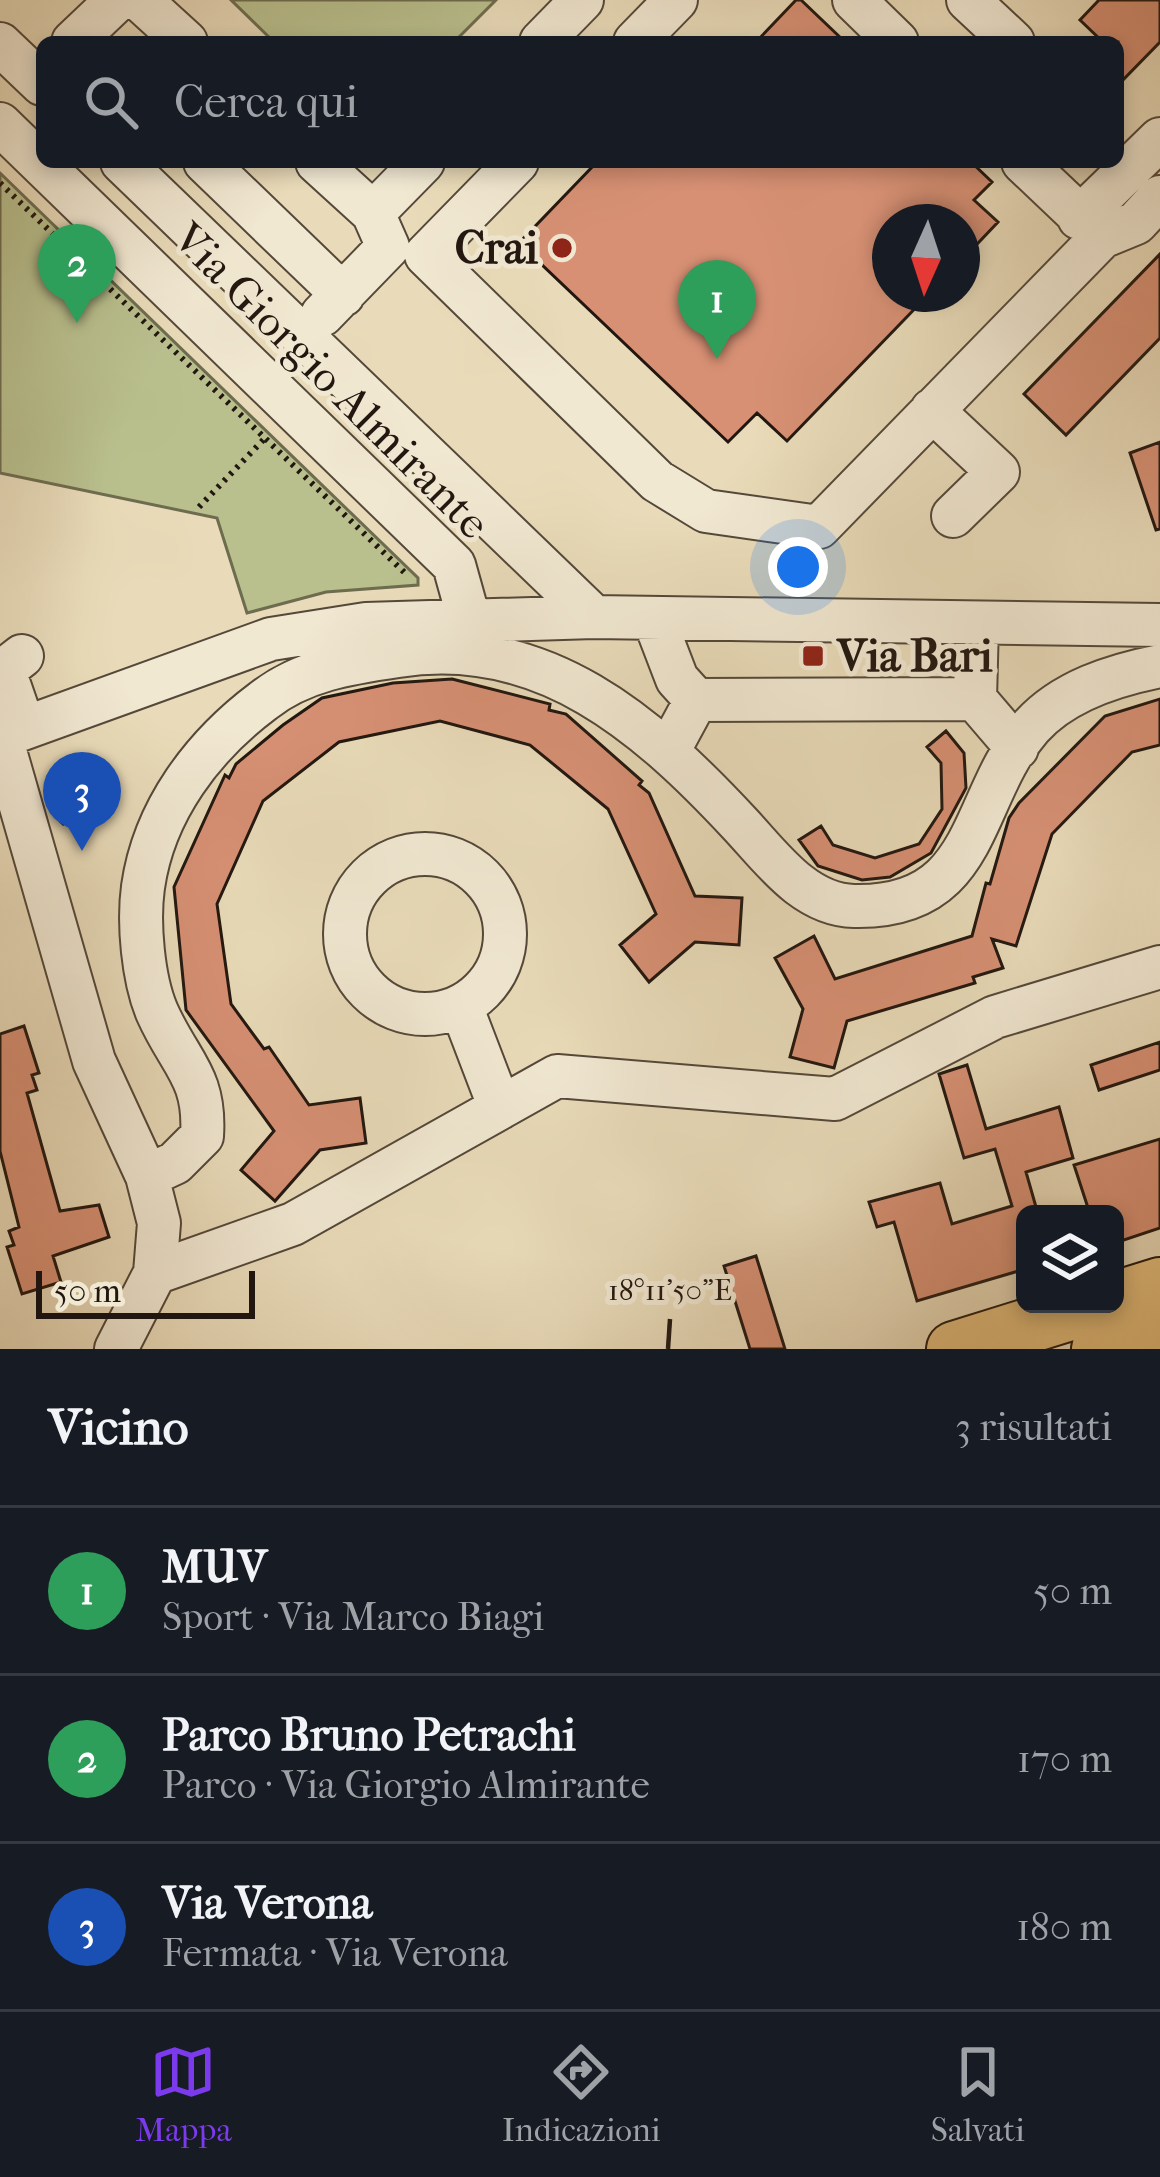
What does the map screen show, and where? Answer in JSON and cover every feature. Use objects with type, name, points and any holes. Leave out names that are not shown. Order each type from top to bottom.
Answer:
[{"type":"main road","points":[[954,1349],[1121,1329],[1160,1286]]},
{"type":"street","points":[[81,36],[117,0]]},
{"type":"street","points":[[140,0],[179,36]]},
{"type":"street","points":[[547,36],[582,0]]},
{"type":"street","points":[[641,36],[676,0]]},
{"type":"street","points":[[854,0],[892,36]]},
{"type":"street","points":[[968,0],[1007,36]]},
{"type":"street","points":[[0,44],[36,75]]},
{"type":"street","name":"Via Giorgio Almirante","points":[[0,124],[36,159]]},
{"type":"street","points":[[323,168],[657,481],[706,511],[819,526],[932,410],[1091,227],[1139,146]]},
{"type":"street","name":"Via Giorgio Almirante","points":[[45,168],[454,566],[469,620]]},
{"type":"street","name":"Via Giorgio Almirante","points":[[128,168],[593,617]]},
{"type":"street","points":[[211,168],[343,295]]},
{"type":"street","points":[[396,238],[421,168]]},
{"type":"street","points":[[302,335],[396,238],[507,168]]},
{"type":"street","points":[[1029,168],[1091,227],[1136,223],[1160,197]]},
{"type":"street","points":[[932,410],[998,472],[953,515]]},
{"type":"street","points":[[8,734],[272,639],[366,624],[593,617],[1160,625]]},
{"type":"street","points":[[653,619],[677,679],[696,700],[975,699]]},
{"type":"street","points":[[977,624],[975,699],[1017,748]]},
{"type":"street","points":[[147,1176],[175,1163],[202,1136],[204,1098],[155,1008],[145,952],[143,887],[168,812],[188,775],[224,730],[275,691],[331,666],[421,652],[490,655],[563,677],[621,710],[669,750],[806,892],[850,906],[891,903],[937,885],[964,857],[1032,725],[1073,694],[1126,672],[1160,666]]},
{"type":"street","points":[[22,656],[4,670],[8,734],[94,1061],[147,1176],[159,1223],[155,1273],[120,1345]]},
{"type":"street","points":[[669,750],[696,700]]},
{"type":"street","points":[[155,1273],[292,1224],[557,1076],[835,1099],[995,1017],[1160,967]]},
{"type":"street","points":[[461,1006],[500,1108]]},
{"type":"path","points":[[0,183],[405,573]]},
{"type":"path","points":[[199,507],[266,436]]},
{"type":"green space","points":[[231,0],[496,0],[460,36],[268,36]]},
{"type":"green space","points":[[0,173],[418,578],[418,585],[326,592],[247,613],[217,518],[0,473]]},
{"type":"building","points":[[801,0],[839,36],[762,36]]},
{"type":"building","points":[[1099,0],[1160,0],[1160,42],[1124,79],[1124,36],[1097,36],[1080,20]]},
{"type":"building","points":[[591,168],[977,168],[992,182],[974,200],[978,204],[872,204],[872,312],[912,312],[787,441],[757,413],[728,442],[519,243]]},
{"type":"building","points":[[980,206],[998,222],[980,241]]},
{"type":"building","points":[[1160,254],[1160,338],[1066,435],[1024,394]]},
{"type":"building","points":[[1160,442],[1160,529],[1156,530],[1130,453]]},
{"type":"building","points":[[452,679],[550,704],[549,710],[566,714],[642,781],[639,785],[649,793],[695,896],[742,898],[739,945],[695,942],[649,982],[620,945],[656,914],[608,809],[530,745],[440,721],[339,742],[263,801],[217,904],[231,1004],[264,1049],[269,1047],[309,1105],[360,1098],[366,1143],[320,1150],[275,1201],[241,1170],[274,1131],[186,1010],[174,887],[225,775],[229,778],[236,764],[283,725],[322,698],[393,683]]},
{"type":"building","points":[[1160,699],[1160,745],[1132,752],[1052,834],[1016,946],[992,939],[1003,968],[973,977],[975,983],[847,1021],[834,1068],[790,1057],[803,1009],[775,958],[814,936],[835,979],[972,936],[986,883],[990,884],[1009,818],[1019,803],[1105,716]]},
{"type":"building","points":[[946,731],[964,753],[966,788],[931,853],[890,877],[862,880],[818,866],[799,840],[821,826],[833,845],[875,858],[919,844],[942,809],[941,763],[927,747]]},
{"type":"building","points":[[24,1026],[39,1073],[32,1075],[37,1090],[27,1093],[60,1211],[99,1205],[109,1237],[53,1256],[61,1282],[22,1294],[7,1247],[14,1245],[9,1231],[19,1227],[0,1151],[0,1034]]},
{"type":"building","points":[[1160,1042],[1160,1070],[1099,1090],[1091,1065]]},
{"type":"building","points":[[967,1065],[986,1129],[1059,1107],[1073,1158],[1026,1172],[1035,1205],[1016,1205],[1016,1272],[917,1301],[894,1222],[877,1227],[869,1202],[940,1183],[952,1224],[1012,1206],[995,1149],[964,1158],[939,1074]]},
{"type":"building","points":[[1160,1139],[1160,1228],[1124,1240],[1124,1205],[1087,1205],[1074,1165]]},
{"type":"building","points":[[756,1256],[785,1349],[750,1349],[724,1266]]},
{"type":"place","name":"Crai","points":[[562,248]]},
{"type":"place","name":"Parco Bruno Petrachi","points":[[77,323]]},
{"type":"place","name":"MUV","points":[[717,359]]},
{"type":"place","name":"Via Bari","points":[[813,656]]},
{"type":"place","name":"Via Verona","points":[[82,851]]}]
